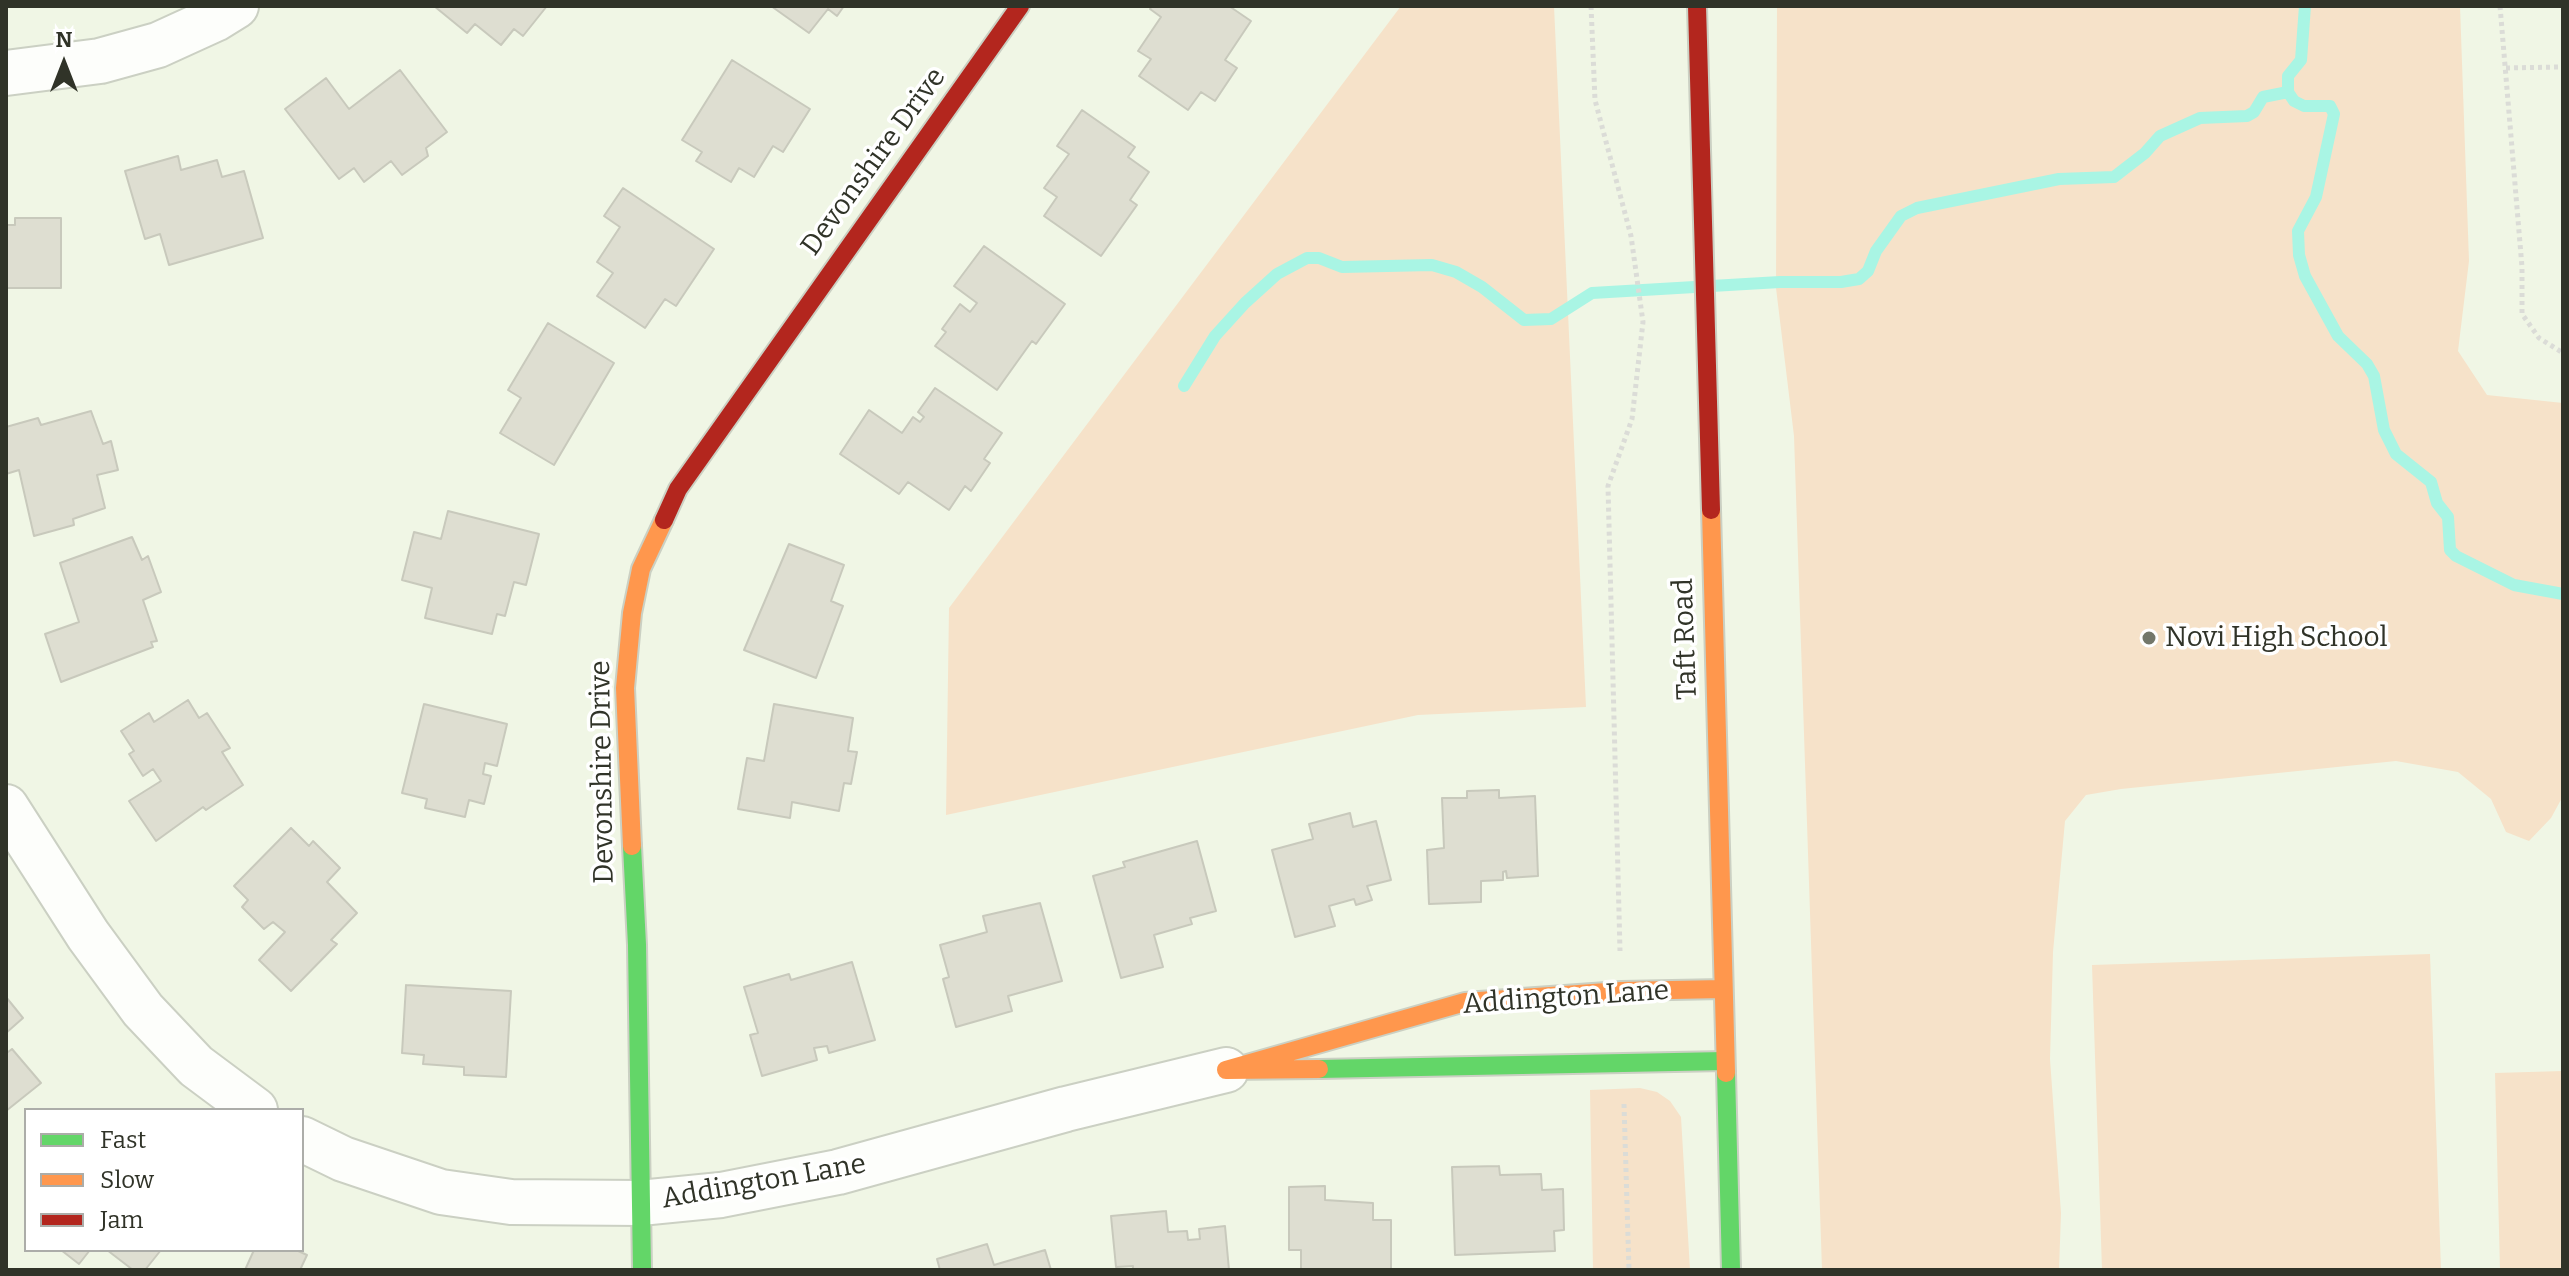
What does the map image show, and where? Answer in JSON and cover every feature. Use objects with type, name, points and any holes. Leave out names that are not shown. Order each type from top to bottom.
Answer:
[{"type":"street","points":[[6,73],[100,61],[158,45],[236,6]]},
{"type":"street","name":"Devonshire Drive","points":[[642,1270],[637,945],[625,688],[632,613],[641,569],[678,489],[1020,6]]},
{"type":"street","name":"Taft Road","points":[[1697,6],[1731,1270]]},
{"type":"street","points":[[6,807],[88,935],[143,1010],[196,1066],[252,1108]]},
{"type":"street","name":"Addington Lane","points":[[304,1140],[343,1159],[441,1192],[511,1202],[640,1203],[721,1195],[838,1172],[1066,1109],[1226,1070],[1465,1002],[1621,991],[1723,989]]},
{"type":"street","name":"Addington Lane","points":[[1226,1070],[1725,1061]]},
{"type":"path","points":[[1591,6],[1595,100],[1631,236],[1643,322],[1632,419],[1608,486],[1620,954]]},
{"type":"path","points":[[2500,6],[2522,267],[2522,314],[2539,338],[2563,353]]},
{"type":"path","points":[[2506,68],[2558,67]]},
{"type":"path","points":[[1624,1105],[1629,1270]]},
{"type":"shaded area","points":[[1401,6],[1554,6],[1586,707],[1418,715],[946,815],[949,608]]},
{"type":"shaded area","name":"Novi High School","points":[[1777,6],[2460,6],[2469,261],[2458,351],[2487,395],[2563,403],[2563,796],[2551,818],[2529,841],[2506,832],[2491,799],[2458,772],[2396,761],[2086,795],[2065,821],[2053,952],[2050,1059],[2061,1213],[2059,1270],[1822,1270],[1794,436],[1776,288]]},
{"type":"shaded area","points":[[2430,954],[2441,1270],[2102,1270],[2092,965]]},
{"type":"shaded area","points":[[2563,1071],[2563,1270],[2500,1270],[2495,1073]]},
{"type":"shaded area","points":[[1640,1088],[1657,1092],[1670,1101],[1681,1117],[1690,1270],[1593,1270],[1590,1090]]},
{"type":"building","points":[[434,6],[547,6],[523,36],[514,29],[501,45],[475,24],[467,33]]},
{"type":"building","points":[[771,6],[844,6],[837,16],[828,9],[809,33]]},
{"type":"building","points":[[1152,6],[1229,6],[1251,21],[1225,60],[1237,68],[1215,101],[1201,92],[1188,110],[1139,76],[1151,59],[1138,51],[1161,17],[1150,9]]},
{"type":"building","points":[[732,60],[810,109],[783,152],[773,146],[754,177],[739,168],[731,182],[696,161],[702,152],[682,140]]},
{"type":"building","points":[[400,70],[447,132],[426,148],[428,156],[402,175],[391,161],[364,182],[354,168],[339,179],[285,109],[326,78],[349,109]]},
{"type":"building","points":[[1082,110],[1135,147],[1128,157],[1149,172],[1130,200],[1137,205],[1101,256],[1044,216],[1057,197],[1044,188],[1069,154],[1057,146]]},
{"type":"building","points":[[178,156],[181,170],[217,160],[222,177],[244,171],[263,238],[169,265],[160,234],[145,239],[125,171]]},
{"type":"building","points":[[623,188],[714,249],[676,306],[665,299],[645,328],[597,296],[613,273],[597,262],[620,227],[604,216]]},
{"type":"building","points":[[15,218],[61,218],[61,288],[6,288],[6,225],[15,225]]},
{"type":"building","points":[[984,246],[1065,304],[1036,344],[1032,341],[997,390],[935,346],[946,332],[942,329],[960,304],[970,312],[977,303],[954,286]]},
{"type":"building","points":[[548,323],[614,363],[554,465],[500,433],[521,398],[508,390]]},
{"type":"building","points":[[935,388],[1002,433],[984,459],[990,463],[971,491],[965,486],[949,510],[908,482],[899,494],[840,454],[869,410],[902,433],[913,417],[920,422],[924,417],[918,412]]},
{"type":"building","points":[[91,411],[103,444],[111,441],[118,470],[97,475],[105,508],[73,519],[74,525],[34,536],[19,470],[6,474],[6,427],[38,418],[41,425]]},
{"type":"building","points":[[448,511],[539,534],[526,585],[514,582],[505,616],[497,614],[492,634],[425,618],[432,588],[402,580],[414,532],[441,539]]},
{"type":"building","points":[[132,537],[142,560],[148,556],[161,592],[143,600],[157,641],[151,642],[153,647],[61,682],[45,634],[79,622],[60,563]]},
{"type":"building","points":[[789,544],[844,565],[831,601],[843,606],[816,678],[744,650]]},
{"type":"building","points":[[188,700],[199,718],[207,713],[230,748],[222,752],[243,785],[206,810],[203,807],[156,841],[129,801],[161,781],[153,769],[143,776],[129,754],[134,751],[121,731],[149,713],[154,722]]},
{"type":"building","points":[[424,704],[507,724],[497,766],[485,763],[483,774],[491,776],[484,804],[469,800],[465,817],[425,808],[427,799],[402,793]]},
{"type":"building","points":[[774,704],[853,718],[848,751],[857,752],[851,784],[844,783],[839,811],[792,802],[790,818],[738,809],[747,758],[764,761]]},
{"type":"building","points":[[1499,790],[1499,798],[1535,796],[1538,876],[1507,878],[1506,871],[1503,872],[1503,880],[1481,881],[1481,902],[1429,904],[1427,850],[1444,848],[1442,798],[1467,798],[1467,791]]},
{"type":"building","points":[[1350,813],[1353,827],[1376,821],[1391,880],[1367,886],[1372,900],[1356,905],[1354,899],[1329,906],[1335,926],[1295,937],[1272,850],[1313,839],[1309,824]]},
{"type":"building","points":[[291,828],[309,846],[313,841],[340,868],[327,882],[357,913],[331,940],[337,944],[291,991],[259,960],[285,932],[273,922],[264,929],[242,907],[248,900],[234,886]]},
{"type":"building","points":[[1197,841],[1216,911],[1190,918],[1192,924],[1154,935],[1163,967],[1121,978],[1093,876],[1125,867],[1123,862]]},
{"type":"building","points":[[1040,903],[1062,981],[1008,996],[1012,1011],[956,1027],[943,979],[949,977],[940,945],[987,932],[983,916]]},
{"type":"building","points":[[852,962],[875,1040],[829,1053],[827,1046],[814,1048],[817,1060],[762,1076],[750,1035],[758,1033],[744,987],[789,974],[791,980]]},
{"type":"building","points":[[406,985],[511,991],[506,1077],[464,1075],[464,1067],[423,1064],[424,1055],[402,1053]]},
{"type":"building","points":[[6,997],[23,1018],[6,1033]]},
{"type":"building","points":[[12,1049],[41,1083],[6,1111],[6,1050]]},
{"type":"building","points":[[1499,1166],[1500,1175],[1541,1174],[1542,1190],[1563,1189],[1564,1230],[1554,1231],[1555,1251],[1455,1255],[1452,1167]]},
{"type":"building","points":[[1325,1186],[1325,1200],[1373,1203],[1373,1220],[1391,1220],[1391,1270],[1301,1270],[1301,1250],[1289,1250],[1289,1187]]},
{"type":"building","points":[[1166,1211],[1168,1232],[1187,1231],[1188,1240],[1200,1239],[1199,1229],[1225,1226],[1229,1270],[1133,1270],[1133,1266],[1116,1267],[1111,1216]]},
{"type":"building","points":[[987,1244],[994,1265],[1045,1250],[1051,1270],[940,1270],[937,1259]]},
{"type":"building","points":[[64,1252],[88,1252],[79,1264]]},
{"type":"building","points":[[110,1252],[159,1252],[145,1270],[133,1270]]},
{"type":"building","points":[[253,1252],[300,1252],[307,1255],[300,1270],[245,1270]]},
{"type":"waterway","points":[[2305,6],[2301,60],[2288,76],[2288,92],[2294,101],[2304,106],[2330,106],[2334,114],[2316,197],[2298,231],[2299,255],[2305,276],[2338,336],[2367,364],[2374,376],[2384,430],[2396,454],[2431,482],[2437,503],[2448,517],[2450,550],[2514,585],[2563,594]]},
{"type":"waterway","points":[[1184,386],[1215,336],[1245,303],[1277,274],[1307,258],[1319,258],[1342,267],[1432,265],[1456,272],[1482,287],[1524,320],[1551,319],[1592,293],[1859,279],[1868,271],[1876,251],[1901,216],[1917,208],[2059,179],[2114,177],[2145,153],[2160,136],[2200,118],[2247,116],[2254,112],[2263,97],[2288,92]]},
{"type":"traffic: fast","points":[[632,846],[637,945],[642,1270]]},
{"type":"traffic: fast","points":[[1319,1069],[1725,1061]]},
{"type":"traffic: fast","points":[[1726,1073],[1731,1270]]},
{"type":"traffic: slow","points":[[1711,510],[1726,1073]]},
{"type":"traffic: slow","points":[[632,846],[625,688],[632,613],[641,569],[664,520]]},
{"type":"traffic: slow","points":[[1319,1069],[1226,1070],[1465,1002],[1621,991],[1723,989]]},
{"type":"traffic: jam","points":[[664,520],[678,489],[1020,6]]},
{"type":"traffic: jam","points":[[1697,6],[1711,510]]},
{"type":"place","name":"Novi High School","points":[[2149,638]]}]
